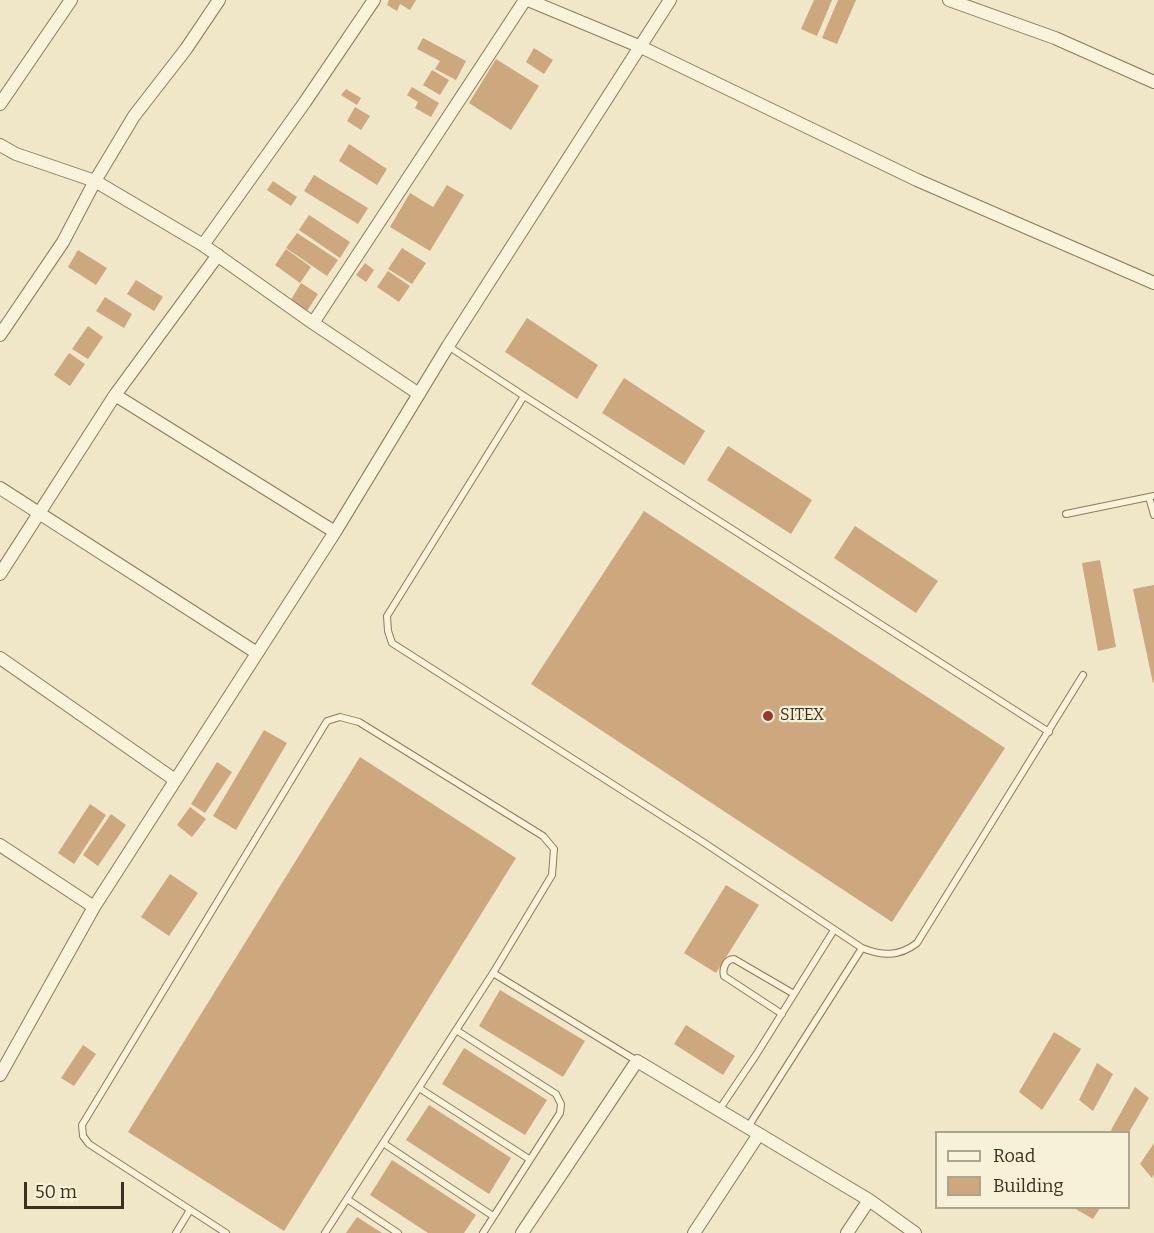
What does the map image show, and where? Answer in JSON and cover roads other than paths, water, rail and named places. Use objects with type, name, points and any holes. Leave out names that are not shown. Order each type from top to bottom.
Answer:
[{"type":"street","points":[[0,104],[71,0]]},
{"type":"street","points":[[0,335],[63,242],[95,181],[134,116],[186,50],[219,0]]},
{"type":"street","points":[[203,245],[374,0]]},
{"type":"street","points":[[313,323],[526,0],[641,47],[917,180],[1154,283]]},
{"type":"street","points":[[0,1075],[94,907],[335,532],[448,346],[670,0]]},
{"type":"street","points":[[950,0],[1055,38],[1154,82]]},
{"type":"street","points":[[0,145],[16,153],[95,181],[203,245],[419,394]]},
{"type":"street","points":[[0,574],[115,395],[218,255]]},
{"type":"street","points":[[115,395],[335,532]]},
{"type":"street","points":[[0,488],[257,653]]},
{"type":"street","points":[[0,658],[174,780]]},
{"type":"street","points":[[0,845],[94,907]]},
{"type":"street","points":[[522,1233],[637,1061],[869,1200],[915,1233]]},
{"type":"street","points":[[694,1233],[759,1134]]},
{"type":"street","points":[[847,1233],[869,1200]]},
{"type":"lane","points":[[448,346],[1049,732]]},
{"type":"lane","points":[[524,396],[387,616],[392,643],[693,836],[862,948],[886,955],[907,951],[917,943],[1083,675]]},
{"type":"lane","points":[[1066,514],[1152,497],[1154,515]]},
{"type":"lane","points":[[225,1233],[89,1144],[83,1136],[81,1125],[327,722],[340,717],[359,722],[543,836],[554,849],[552,875],[493,973],[325,1233]]},
{"type":"lane","points":[[719,1110],[834,930]]},
{"type":"lane","points":[[748,1127],[862,948]]},
{"type":"lane","points":[[782,1014],[724,976],[725,965],[734,959],[794,994]]},
{"type":"lane","points":[[493,973],[637,1061]]},
{"type":"lane","points":[[456,1030],[556,1094],[561,1104],[560,1113],[483,1233]]},
{"type":"lane","points":[[419,1088],[530,1159]]},
{"type":"lane","points":[[383,1143],[494,1216]]},
{"type":"lane","points":[[347,1199],[398,1233]]},
{"type":"lane","points":[[176,1233],[190,1210]]},
{"type":"place","name":"SITEX","points":[[768,716]]}]
